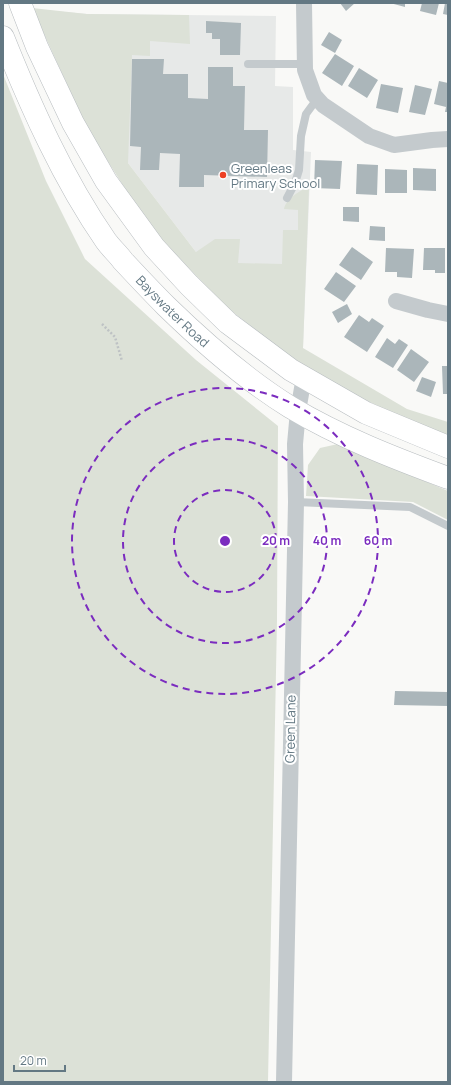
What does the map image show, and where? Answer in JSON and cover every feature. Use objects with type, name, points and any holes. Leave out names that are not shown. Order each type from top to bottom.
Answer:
[{"type":"main road","points":[[20,3],[37,46],[73,123],[106,182],[154,247],[189,285],[228,323],[291,370],[366,413],[448,447]]},
{"type":"main road","name":"Bayswater Road","points":[[3,37],[50,144],[76,193],[107,242],[144,285],[185,325],[244,376],[298,411],[351,439],[394,458],[448,478]]},
{"type":"street","points":[[304,3],[305,70],[314,95],[317,99],[334,113],[369,136],[394,145],[448,139]]},
{"type":"street","points":[[396,301],[448,314]]},
{"type":"street","name":"Green Lane","points":[[284,1082],[296,502],[295,444],[298,411],[304,377]]},
{"type":"lane","points":[[248,64],[305,64]]},
{"type":"lane","points":[[287,198],[295,183],[298,170],[301,136],[306,114],[317,99]]},
{"type":"lane","points":[[296,502],[410,506],[448,526]]},
{"type":"path","points":[[102,324],[115,337],[122,361]]},
{"type":"shaded area","points":[[32,8],[87,14],[189,15],[190,44],[150,41],[150,56],[132,55],[128,163],[196,252],[215,239],[240,239],[238,263],[282,264],[283,230],[298,230],[298,210],[284,209],[285,205],[294,195],[309,187],[303,348],[407,409],[448,422],[448,436],[394,414],[339,387],[285,353],[229,309],[162,241],[131,198],[88,130]]},
{"type":"shaded area","name":"Greenleas Primary School","points":[[43,10],[87,14],[276,16],[275,86],[293,87],[293,150],[311,152],[303,348],[196,252],[128,163]]},
{"type":"shaded area","points":[[3,74],[46,181],[85,259],[196,360],[278,426],[277,620],[268,1082],[3,1082]]},
{"type":"shaded area","points":[[338,444],[448,491],[448,520],[413,502],[306,496],[308,465],[320,448]]},
{"type":"building","points":[[340,3],[355,3],[346,11]]},
{"type":"building","points":[[390,3],[405,3],[405,7]]},
{"type":"building","points":[[422,3],[439,3],[436,15],[420,11]]},
{"type":"building","points":[[445,3],[448,3],[448,15],[443,14]]},
{"type":"building","points":[[206,21],[241,23],[240,55],[220,55],[220,39],[212,39],[212,33],[206,33]]},
{"type":"building","points":[[329,32],[342,40],[335,53],[321,45]]},
{"type":"building","points":[[335,54],[354,66],[342,86],[322,73]]},
{"type":"building","points":[[132,59],[164,59],[163,74],[188,74],[188,98],[208,99],[208,67],[233,67],[233,86],[245,86],[244,130],[268,130],[267,177],[204,175],[204,187],[179,187],[180,154],[160,153],[159,170],[140,170],[141,147],[130,146]]},
{"type":"building","points":[[359,68],[378,80],[367,98],[348,86]]},
{"type":"building","points":[[439,81],[448,83],[448,112],[445,112],[446,107],[434,104]]},
{"type":"building","points":[[381,84],[403,88],[398,113],[376,108]]},
{"type":"building","points":[[415,85],[432,89],[425,115],[409,112]]},
{"type":"building","points":[[315,160],[342,161],[340,189],[314,188]]},
{"type":"building","points":[[357,164],[378,165],[377,195],[356,194]]},
{"type":"building","points":[[413,168],[436,169],[436,191],[413,190]]},
{"type":"building","points":[[385,169],[407,170],[407,193],[385,193]]},
{"type":"building","points":[[343,207],[359,207],[359,222],[343,221]]},
{"type":"building","points":[[370,226],[385,227],[385,241],[369,240]]},
{"type":"building","points":[[352,247],[373,262],[361,280],[339,265]]},
{"type":"building","points":[[386,248],[414,249],[412,278],[397,277],[397,272],[385,272]]},
{"type":"building","points":[[424,248],[445,248],[445,273],[435,273],[435,270],[423,270]]},
{"type":"building","points":[[336,272],[356,286],[344,302],[324,289]]},
{"type":"building","points":[[347,304],[352,314],[338,323],[332,312]]},
{"type":"building","points":[[359,315],[369,322],[372,318],[384,326],[367,352],[344,337]]},
{"type":"building","points":[[387,338],[395,344],[399,339],[408,345],[393,368],[375,357]]},
{"type":"building","points":[[411,349],[429,362],[414,382],[397,370]]},
{"type":"building","points":[[442,366],[448,366],[448,394],[443,394]]},
{"type":"building","points":[[422,377],[436,382],[431,397],[416,391]]},
{"type":"building","points":[[395,691],[448,692],[448,706],[394,705]]},
{"type":"place","name":"Greenleas Primary School","points":[[223,175]]}]
